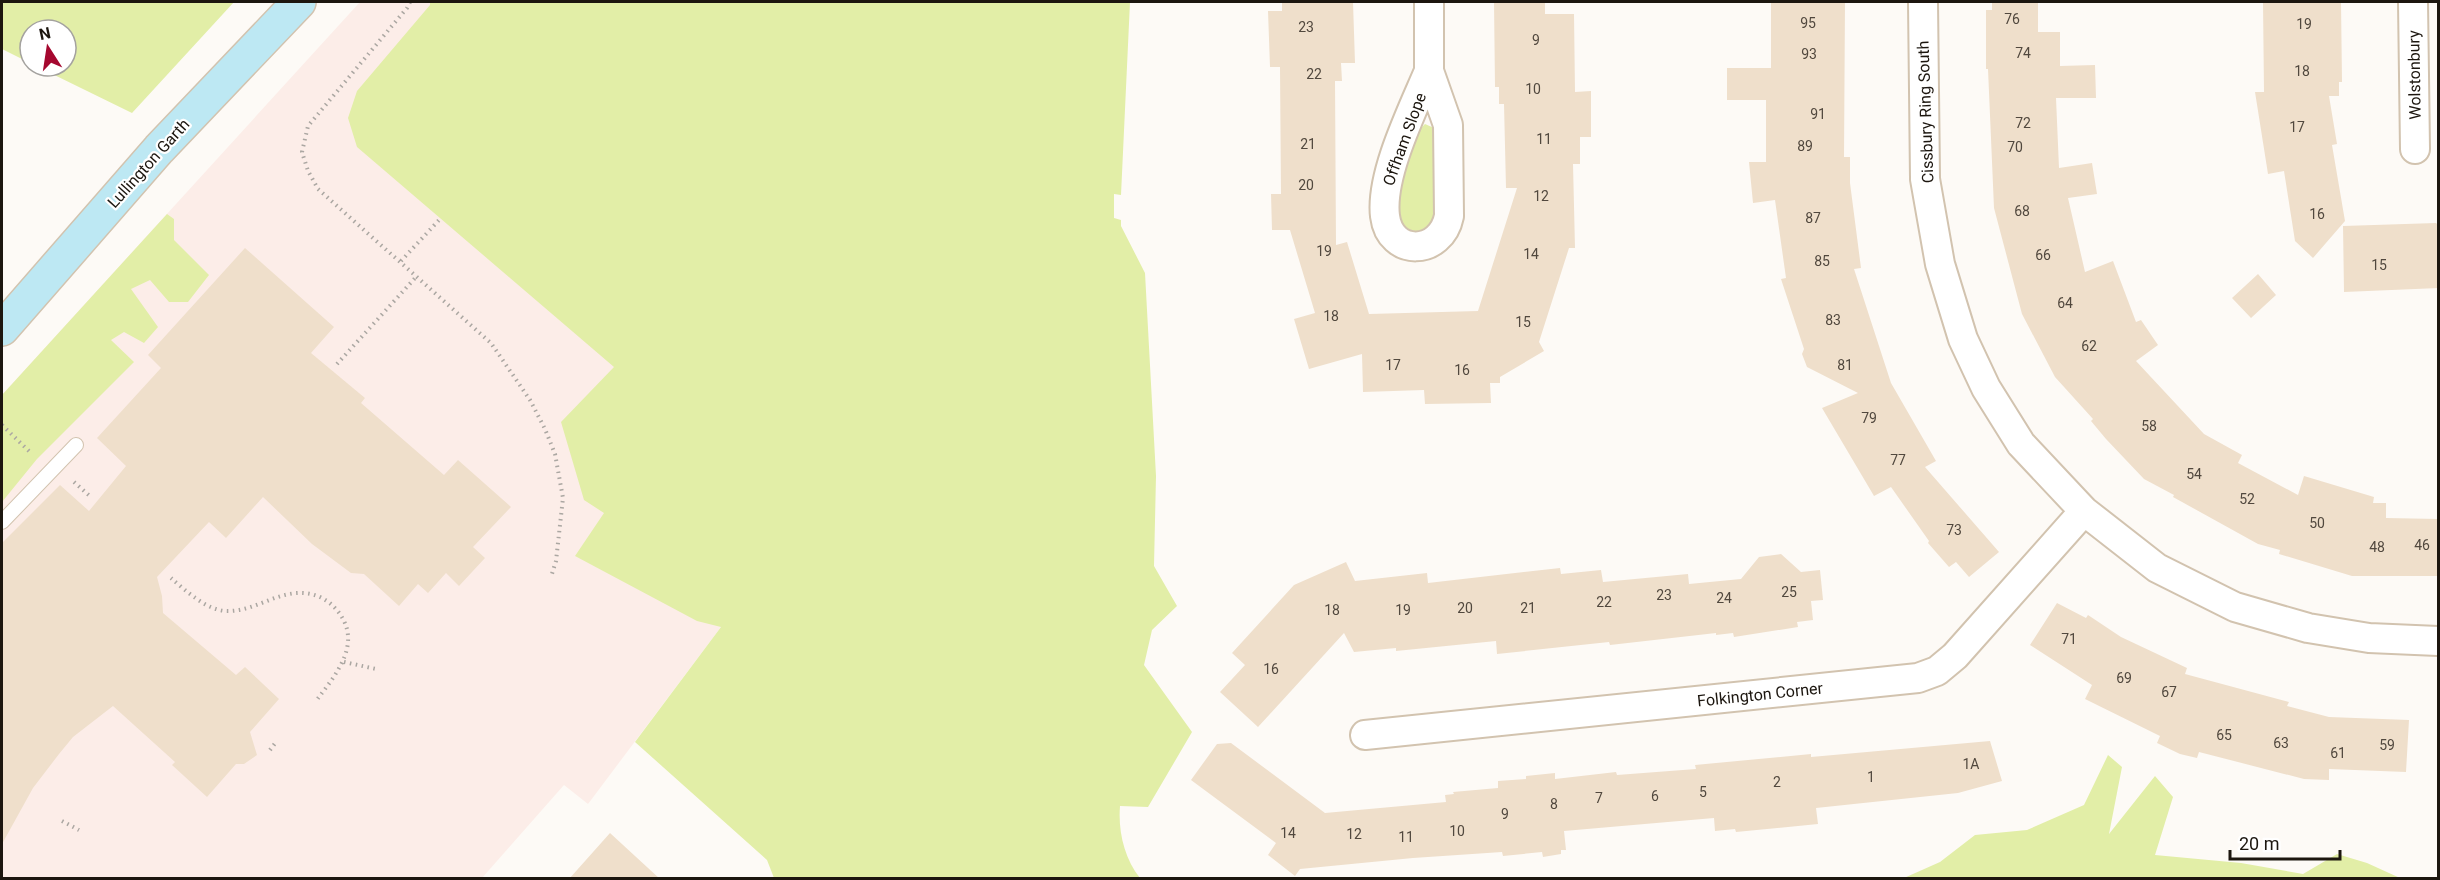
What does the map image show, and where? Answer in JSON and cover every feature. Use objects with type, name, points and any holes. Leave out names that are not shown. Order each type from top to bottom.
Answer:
[{"type":"street","name":"Lullington Garth","points":[[2,329],[159,149],[299,2]]},
{"type":"street","name":"Offham Slope","points":[[1429,2],[1429,71],[1448,125],[1449,216],[1447,227],[1440,237],[1426,245],[1416,247],[1405,245],[1390,231],[1385,218],[1385,191],[1406,128],[1429,71]]},
{"type":"street","name":"Cissbury Ring South","points":[[1923,2],[1925,178],[1940,264],[1963,339],[1986,388],[2021,444],[2084,511],[2157,568],[2235,607],[2308,628],[2369,638],[2439,641]]},
{"type":"street","name":"Wolstonbury","points":[[2413,2],[2415,149]]},
{"type":"street","name":"Folkington Corner","points":[[1365,735],[1918,678],[1937,671],[1955,656],[2084,511]]},
{"type":"lane","points":[[2,522],[76,444]]},
{"type":"path","points":[[410,2],[308,126],[302,152],[308,171],[318,189],[491,343],[530,400],[555,454],[563,498],[556,561],[551,577]]},
{"type":"path","points":[[401,261],[440,219]]},
{"type":"path","points":[[337,364],[416,277]]},
{"type":"path","points":[[2,425],[38,459]]},
{"type":"path","points":[[171,578],[195,597],[224,611],[259,605],[297,593],[313,594],[329,601],[347,624],[348,640],[344,662],[316,701]]},
{"type":"path","points":[[344,662],[376,669]]},
{"type":"path","points":[[270,750],[276,742]]},
{"type":"path","points":[[62,821],[79,830]]},
{"type":"shaded area","points":[[360,2],[700,2],[721,627],[588,804],[564,785],[482,878],[2,878],[2,395]]},
{"type":"green space","points":[[2,2],[234,2],[132,113],[61,78],[78,78],[78,18],[18,18],[18,57],[2,49]]},
{"type":"green space","points":[[430,2],[1130,2],[1121,195],[1114,194],[1114,218],[1121,220],[1121,226],[1145,273],[1156,476],[1154,566],[1177,606],[1152,630],[1144,665],[1192,732],[1148,807],[1120,806],[1123,844],[1140,878],[774,878],[767,860],[635,742],[721,627],[697,621],[575,556],[604,513],[584,500],[561,422],[614,367],[357,147],[348,118],[357,91],[430,5]]},
{"type":"green space","points":[[1425,124],[1434,128],[1438,215],[1424,233],[1411,234],[1399,223],[1397,199],[1415,134]]},
{"type":"green space","points":[[167,214],[174,219],[174,240],[209,275],[188,302],[169,302],[150,280],[131,289],[158,327],[144,343],[124,332],[111,340],[134,362],[37,459],[2,502],[2,395]]},
{"type":"green space","points":[[2108,755],[2122,767],[2109,834],[2155,776],[2173,797],[2155,855],[2241,863],[2303,874],[2337,854],[2367,863],[2400,878],[1904,878],[1940,862],[1975,835],[2027,830],[2084,805]]},
{"type":"building","points":[[1282,2],[1353,2],[1355,63],[1341,63],[1342,81],[1335,81],[1336,245],[1347,242],[1369,314],[1478,311],[1517,188],[1506,188],[1504,104],[1499,104],[1499,87],[1495,87],[1494,2],[1545,2],[1545,14],[1574,14],[1575,92],[1591,91],[1591,137],[1580,137],[1580,164],[1573,164],[1575,248],[1569,248],[1539,342],[1544,351],[1500,377],[1500,383],[1490,383],[1491,403],[1425,404],[1424,390],[1363,392],[1362,354],[1309,369],[1294,319],[1315,313],[1290,230],[1272,230],[1271,194],[1281,194],[1280,67],[1270,67],[1268,11],[1282,11]]},
{"type":"building","points":[[1771,2],[1845,2],[1844,157],[1850,157],[1850,183],[1861,268],[1854,269],[1891,383],[1936,461],[1925,467],[1999,552],[1969,577],[1956,562],[1949,567],[1928,543],[1929,541],[1891,487],[1874,496],[1822,408],[1858,393],[1807,367],[1802,354],[1804,349],[1781,279],[1786,278],[1775,200],[1753,203],[1749,162],[1766,162],[1766,100],[1727,100],[1727,68],[1771,68]]},
{"type":"building","points":[[1992,2],[2038,2],[2038,32],[2060,32],[2060,66],[2095,65],[2096,98],[2056,98],[2059,168],[2092,163],[2097,194],[2068,198],[2085,272],[2113,261],[2136,322],[2141,320],[2158,345],[2136,361],[2204,434],[2242,455],[2238,463],[2298,495],[2304,476],[2374,497],[2373,503],[2386,503],[2386,518],[2439,519],[2439,576],[2352,576],[2279,554],[2280,550],[2258,544],[2144,479],[2106,439],[2091,421],[2093,419],[2055,377],[2022,314],[1994,208],[1988,69],[1986,69],[1986,10],[1992,10]]},
{"type":"building","points":[[2263,2],[2341,2],[2342,82],[2339,82],[2339,96],[2329,96],[2337,144],[2332,145],[2345,221],[2313,258],[2295,241],[2284,171],[2268,174],[2255,92],[2264,92]]},
{"type":"building","points":[[2436,223],[2439,226],[2439,288],[2344,292],[2343,226]]},
{"type":"building","points":[[245,248],[334,327],[311,353],[365,398],[361,403],[444,475],[458,460],[511,507],[473,547],[485,558],[459,586],[446,573],[428,593],[418,584],[399,606],[364,574],[351,573],[312,544],[263,497],[226,538],[209,522],[157,577],[162,596],[163,613],[236,675],[245,667],[279,699],[250,732],[257,755],[244,764],[236,764],[207,797],[172,765],[175,762],[113,706],[73,737],[59,754],[33,788],[2,844],[2,543],[60,485],[89,511],[126,466],[97,438],[161,368],[148,355]]},
{"type":"building","points":[[2258,274],[2276,295],[2251,318],[2232,298]]},
{"type":"building","points":[[1781,554],[1801,572],[1820,570],[1823,600],[1811,601],[1813,620],[1797,622],[1798,627],[1734,637],[1733,633],[1716,635],[1716,633],[1610,645],[1609,642],[1497,654],[1496,641],[1396,651],[1396,648],[1354,652],[1344,633],[1258,727],[1220,692],[1245,665],[1232,653],[1294,585],[1346,562],[1355,581],[1427,573],[1428,583],[1560,568],[1561,574],[1601,570],[1603,582],[1688,574],[1689,584],[1741,579],[1759,557]]},
{"type":"building","points":[[2057,603],[2086,618],[2088,615],[2121,637],[2187,668],[2185,674],[2289,702],[2287,706],[2329,717],[2409,720],[2406,772],[2329,769],[2329,780],[2304,779],[2199,752],[2197,758],[2180,754],[2157,743],[2160,736],[2085,699],[2092,685],[2030,645]]},
{"type":"building","points":[[1990,741],[2002,781],[1958,793],[1816,808],[1818,824],[1736,832],[1735,829],[1715,831],[1714,818],[1564,831],[1566,850],[1561,850],[1561,854],[1543,857],[1542,852],[1503,856],[1502,852],[1413,858],[1300,869],[1295,876],[1268,855],[1276,843],[1191,780],[1217,744],[1231,743],[1325,813],[1446,802],[1445,795],[1454,794],[1453,792],[1498,788],[1498,781],[1526,779],[1526,776],[1555,773],[1555,779],[1616,772],[1617,775],[1696,769],[1695,765],[1811,754],[1811,757]]},
{"type":"building","points":[[610,833],[660,879],[569,879]]}]
